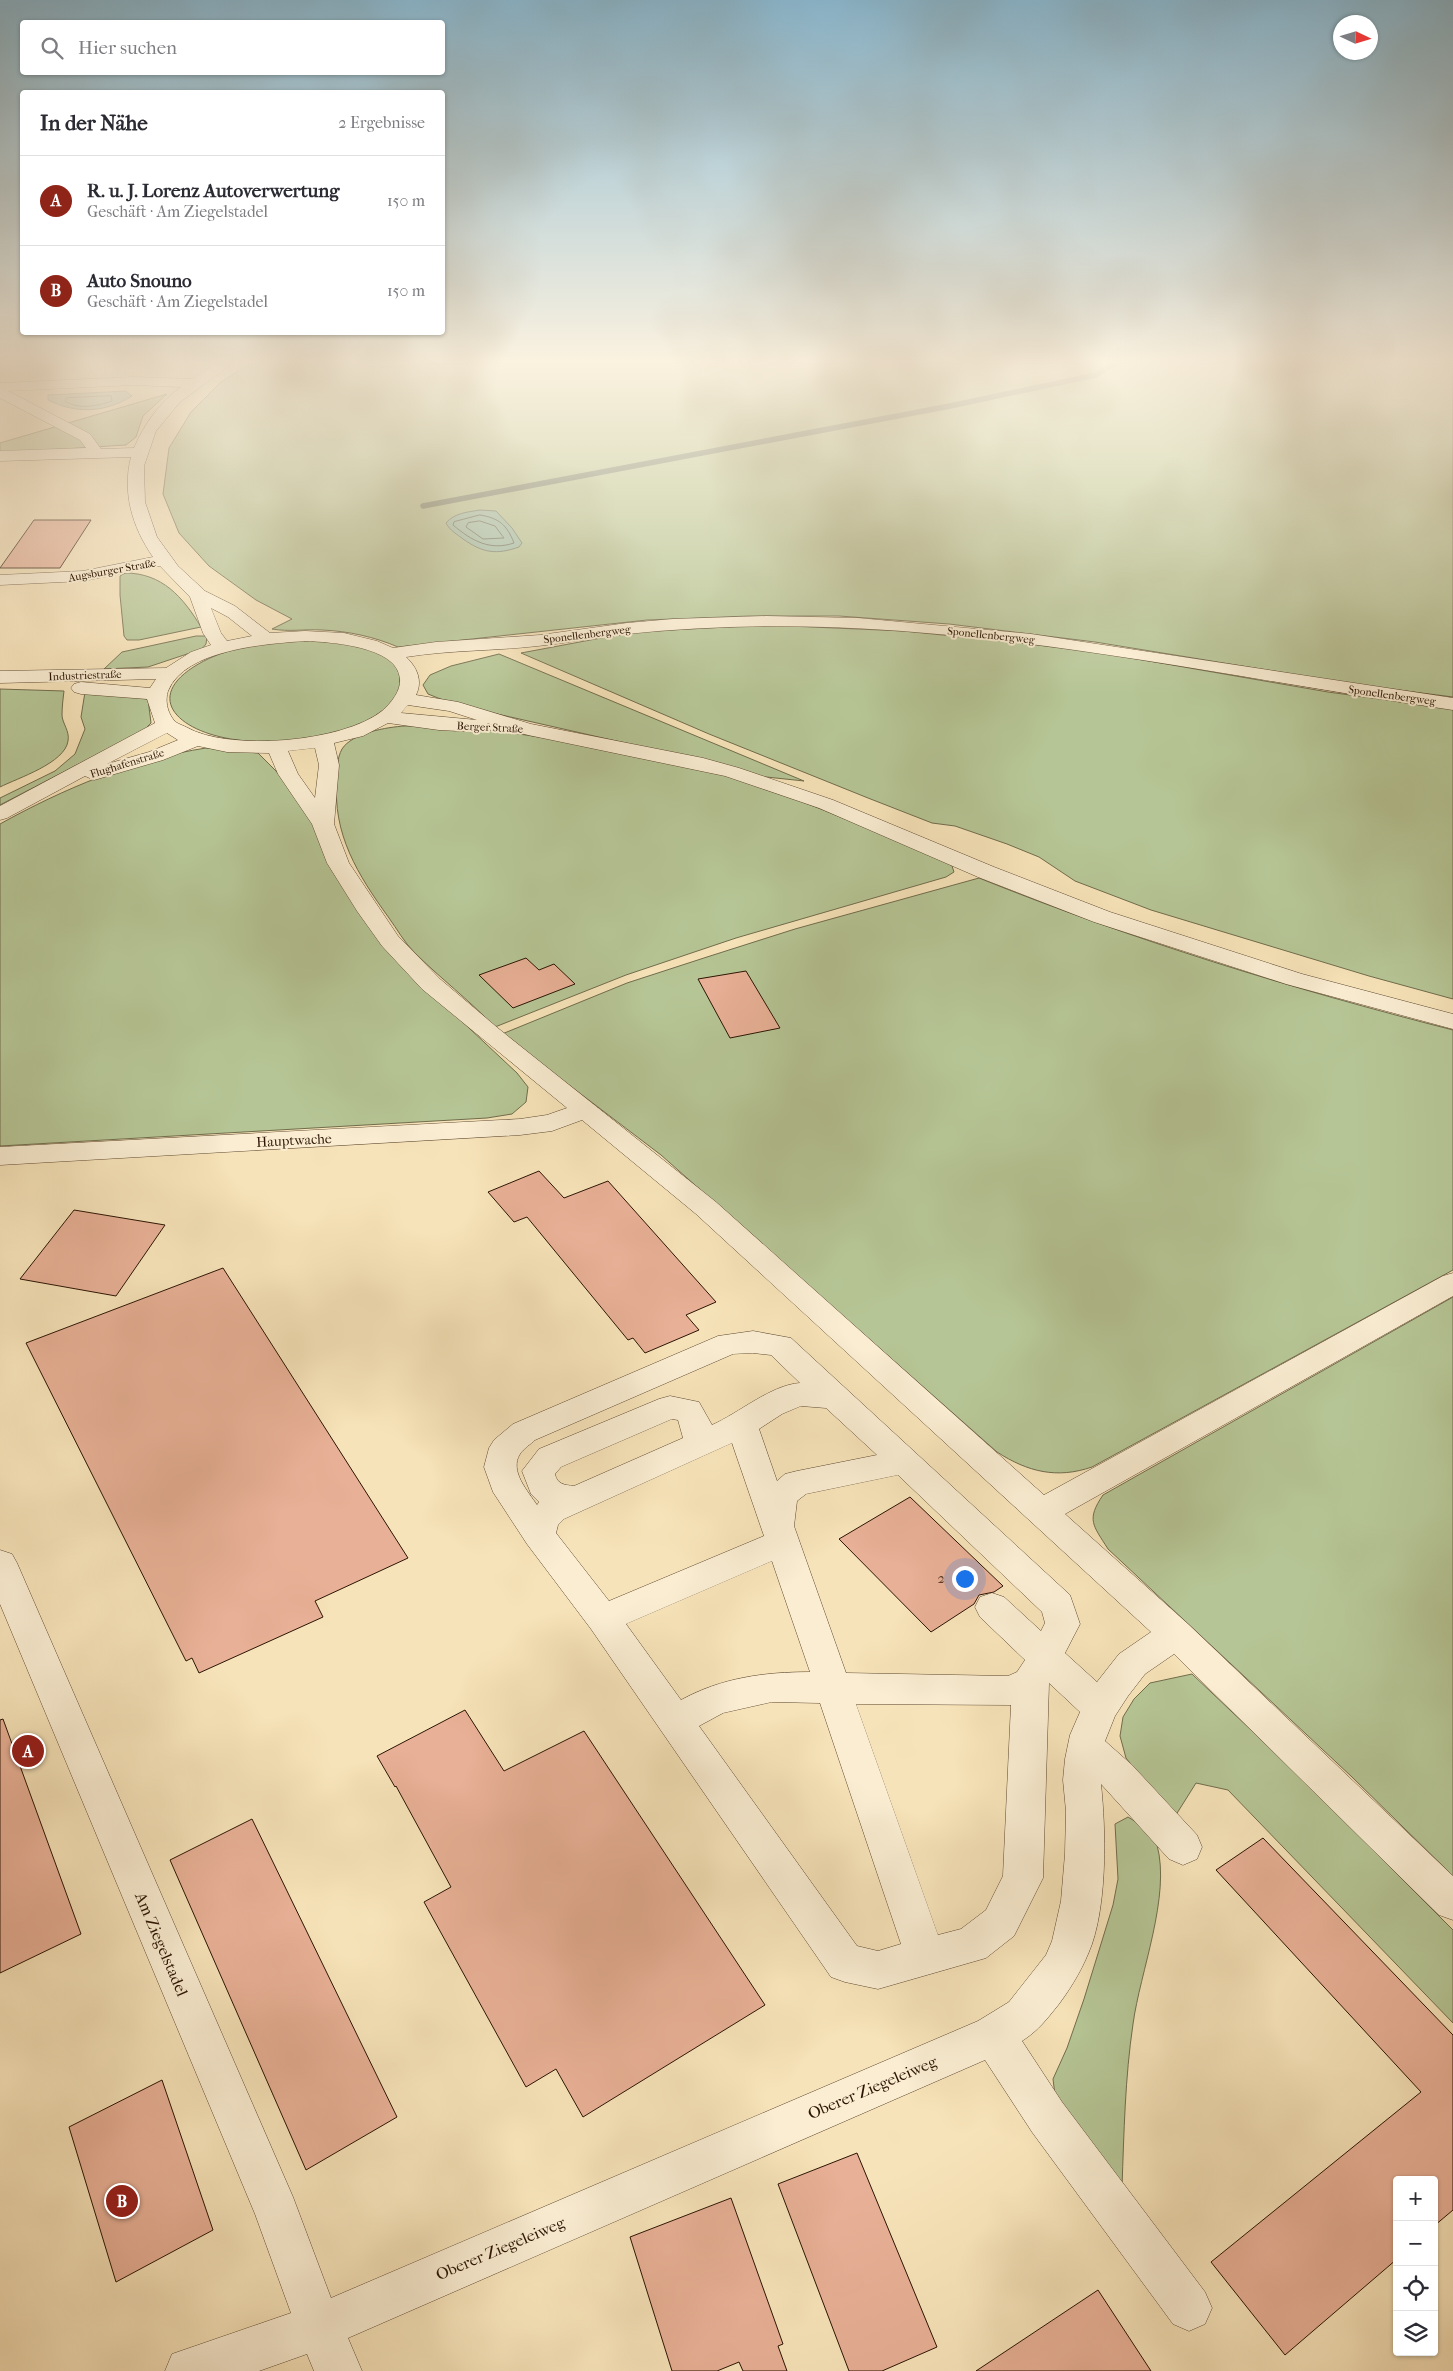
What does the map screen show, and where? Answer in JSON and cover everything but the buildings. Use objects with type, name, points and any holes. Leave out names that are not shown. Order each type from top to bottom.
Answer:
[{"type":"street","name":"Augsburger Straße","points":[[134,474],[139,515],[159,554],[198,595],[224,607],[250,624],[265,638]]},
{"type":"street","name":"Augsburger Straße","points":[[0,580],[74,577],[115,571],[164,560]]},
{"type":"street","name":"Augsburger Straße","points":[[198,595],[212,633],[222,647]]},
{"type":"street","name":"Sponellenbergweg","points":[[392,654],[448,646],[526,642],[606,630],[706,623],[765,621],[890,625],[1015,637],[1099,648],[1295,682],[1453,704]]},
{"type":"street","points":[[328,636],[376,646],[425,668],[411,685],[405,699],[386,717],[366,728],[324,742],[277,748],[243,748],[196,739],[167,725],[156,706],[157,694],[170,674],[197,658],[222,647],[265,638],[328,636]]},
{"type":"street","name":"Sponellenbergweg","points":[[425,668],[526,642]]},
{"type":"street","name":"Industriestraße","points":[[0,678],[126,673],[170,674]]},
{"type":"street","name":"Industriestraße","points":[[0,678],[122,693],[157,694]]},
{"type":"street","name":"Berger Straße","points":[[405,699],[451,706],[528,729]]},
{"type":"street","name":"Berger Straße","points":[[386,717],[438,724],[528,729]]},
{"type":"street","name":"Flughafenstraße","points":[[0,814],[126,744],[167,725]]},
{"type":"street","points":[[528,729],[703,764],[769,784],[826,804],[986,872],[1102,917],[1294,979],[1453,1022]]},
{"type":"street","name":"Flughafenstraße","points":[[57,784],[156,756],[196,739]]},
{"type":"street","points":[[323,824],[329,765],[324,742]]},
{"type":"street","points":[[277,748],[288,774],[323,824],[338,863],[368,911],[390,941],[438,990],[706,1208],[1176,1634],[1453,1902]]},
{"type":"street","name":"Hauptwache","points":[[0,1156],[520,1127],[552,1123],[585,1110]]},
{"type":"street","points":[[1042,1511],[1453,1283]]},
{"type":"street","points":[[674,1722],[715,1699],[772,1687],[1009,1691],[1038,1670],[1064,1624],[1058,1605],[780,1346],[754,1342],[729,1344],[524,1432],[505,1448],[500,1467],[505,1483],[539,1535],[602,1619],[674,1722],[845,1963],[878,1970],[972,1945],[1000,1924],[1023,1878],[1038,1670]]},
{"type":"street","points":[[539,1535],[542,1520],[552,1510],[742,1425],[771,1406],[798,1394],[835,1397]]},
{"type":"street","points":[[575,1499],[550,1494],[540,1484],[538,1471],[550,1458],[670,1407],[688,1410],[696,1422],[700,1444]]},
{"type":"street","points":[[742,1425],[926,1957]]},
{"type":"street","points":[[780,1534],[781,1496],[797,1483],[905,1462]]},
{"type":"street","points":[[602,1619],[780,1534]]},
{"type":"street","name":"Am Ziegelstadel","points":[[0,1563],[277,2213],[319,2327],[338,2371]]},
{"type":"street","points":[[992,1607],[1038,1670],[1100,1708]]},
{"type":"street","name":"Oberer Ziegeleiweg","points":[[319,2327],[993,2035],[1024,2016],[1060,1969],[1072,1943],[1081,1901],[1085,1810],[1082,1780],[1088,1735],[1100,1708],[1114,1685],[1132,1664],[1176,1634]]},
{"type":"street","points":[[1086,1747],[1118,1777],[1183,1847]]},
{"type":"street","points":[[993,2035],[1047,2117],[1190,2308]]},
{"type":"street","points":[[189,2371],[319,2327]]},
{"type":"shaded area","points":[[166,474],[1453,474],[1453,697],[1359,685],[1095,642],[949,624],[839,616],[749,616],[647,620],[398,647],[371,637],[351,633],[322,630],[272,629],[292,619],[256,600],[209,566],[179,533],[163,494]]},
{"type":"shaded area","points":[[125,573],[150,577],[161,582],[187,606],[201,627],[139,640],[127,640],[124,636],[120,595],[120,576]]},
{"type":"shaded area","points":[[765,625],[903,631],[1097,652],[1328,692],[1453,709],[1453,999],[1369,976],[1151,910],[1075,881],[1039,857],[955,826],[932,823],[868,798],[709,734],[521,653],[633,632]]},
{"type":"shaded area","points":[[196,636],[207,636],[206,644],[202,649],[148,667],[104,669],[122,652]]},
{"type":"shaded area","points":[[295,640],[322,641],[357,646],[387,658],[396,668],[400,680],[396,696],[380,713],[343,731],[305,739],[266,742],[231,739],[210,734],[193,727],[180,718],[172,707],[170,695],[175,683],[188,671],[210,658],[241,648]]},
{"type":"shaded area","points":[[499,654],[804,781],[757,776],[634,745],[453,704],[428,694],[423,685],[430,675],[451,666]]},
{"type":"shaded area","points":[[0,689],[64,691],[62,715],[68,741],[65,749],[50,763],[0,787]]},
{"type":"shaded area","points":[[85,692],[148,699],[151,723],[144,730],[0,805],[0,798],[55,771],[75,754],[85,729],[81,717]]},
{"type":"shaded area","points":[[405,726],[487,730],[541,737],[622,752],[718,774],[750,783],[849,821],[947,862],[952,866],[954,872],[946,877],[736,938],[626,975],[495,1027],[407,944],[367,886],[349,853],[343,836],[337,799],[338,764],[342,749],[347,743],[362,735],[380,729]]},
{"type":"shaded area","points":[[206,748],[258,753],[276,771],[295,795],[405,968],[517,1073],[528,1087],[526,1102],[512,1114],[487,1118],[0,1146],[0,824],[74,787],[100,777],[152,760]]},
{"type":"shaded area","points":[[979,878],[1095,922],[1213,962],[1333,998],[1453,1030],[1453,1270],[1092,1467],[1067,1473],[1043,1472],[1031,1469],[997,1452],[661,1155],[502,1034],[627,983],[795,929]]},
{"type":"shaded area","points":[[1453,1297],[1453,1876],[1352,1777],[1108,1549],[1095,1528],[1093,1517],[1094,1511],[1103,1495]]},
{"type":"shaded area","points":[[1192,1674],[1290,1767],[1453,1930],[1453,2023],[1228,1790],[1196,1783],[1174,1818],[1126,1758],[1120,1736],[1123,1717],[1134,1699],[1150,1683]]},
{"type":"shaded area","points":[[1128,1817],[1146,1828],[1155,1840],[1160,1865],[1160,1887],[1153,1934],[1137,2003],[1130,2044],[1125,2105],[1122,2187],[1056,2103],[1053,2079],[1067,2048],[1084,1999],[1113,1905],[1118,1879],[1115,1824]]},
{"type":"water","points":[[480,510],[496,511],[512,528],[522,543],[519,547],[496,552],[483,550],[463,539],[446,523],[457,515]]},
{"type":"waterway","points":[[423,506],[594,474]]},
{"type":"place","name":"R. u. J. Lorenz Autoverwertung","points":[[28,1751]]},
{"type":"place","name":"Auto Snouno","points":[[122,2201]]}]
